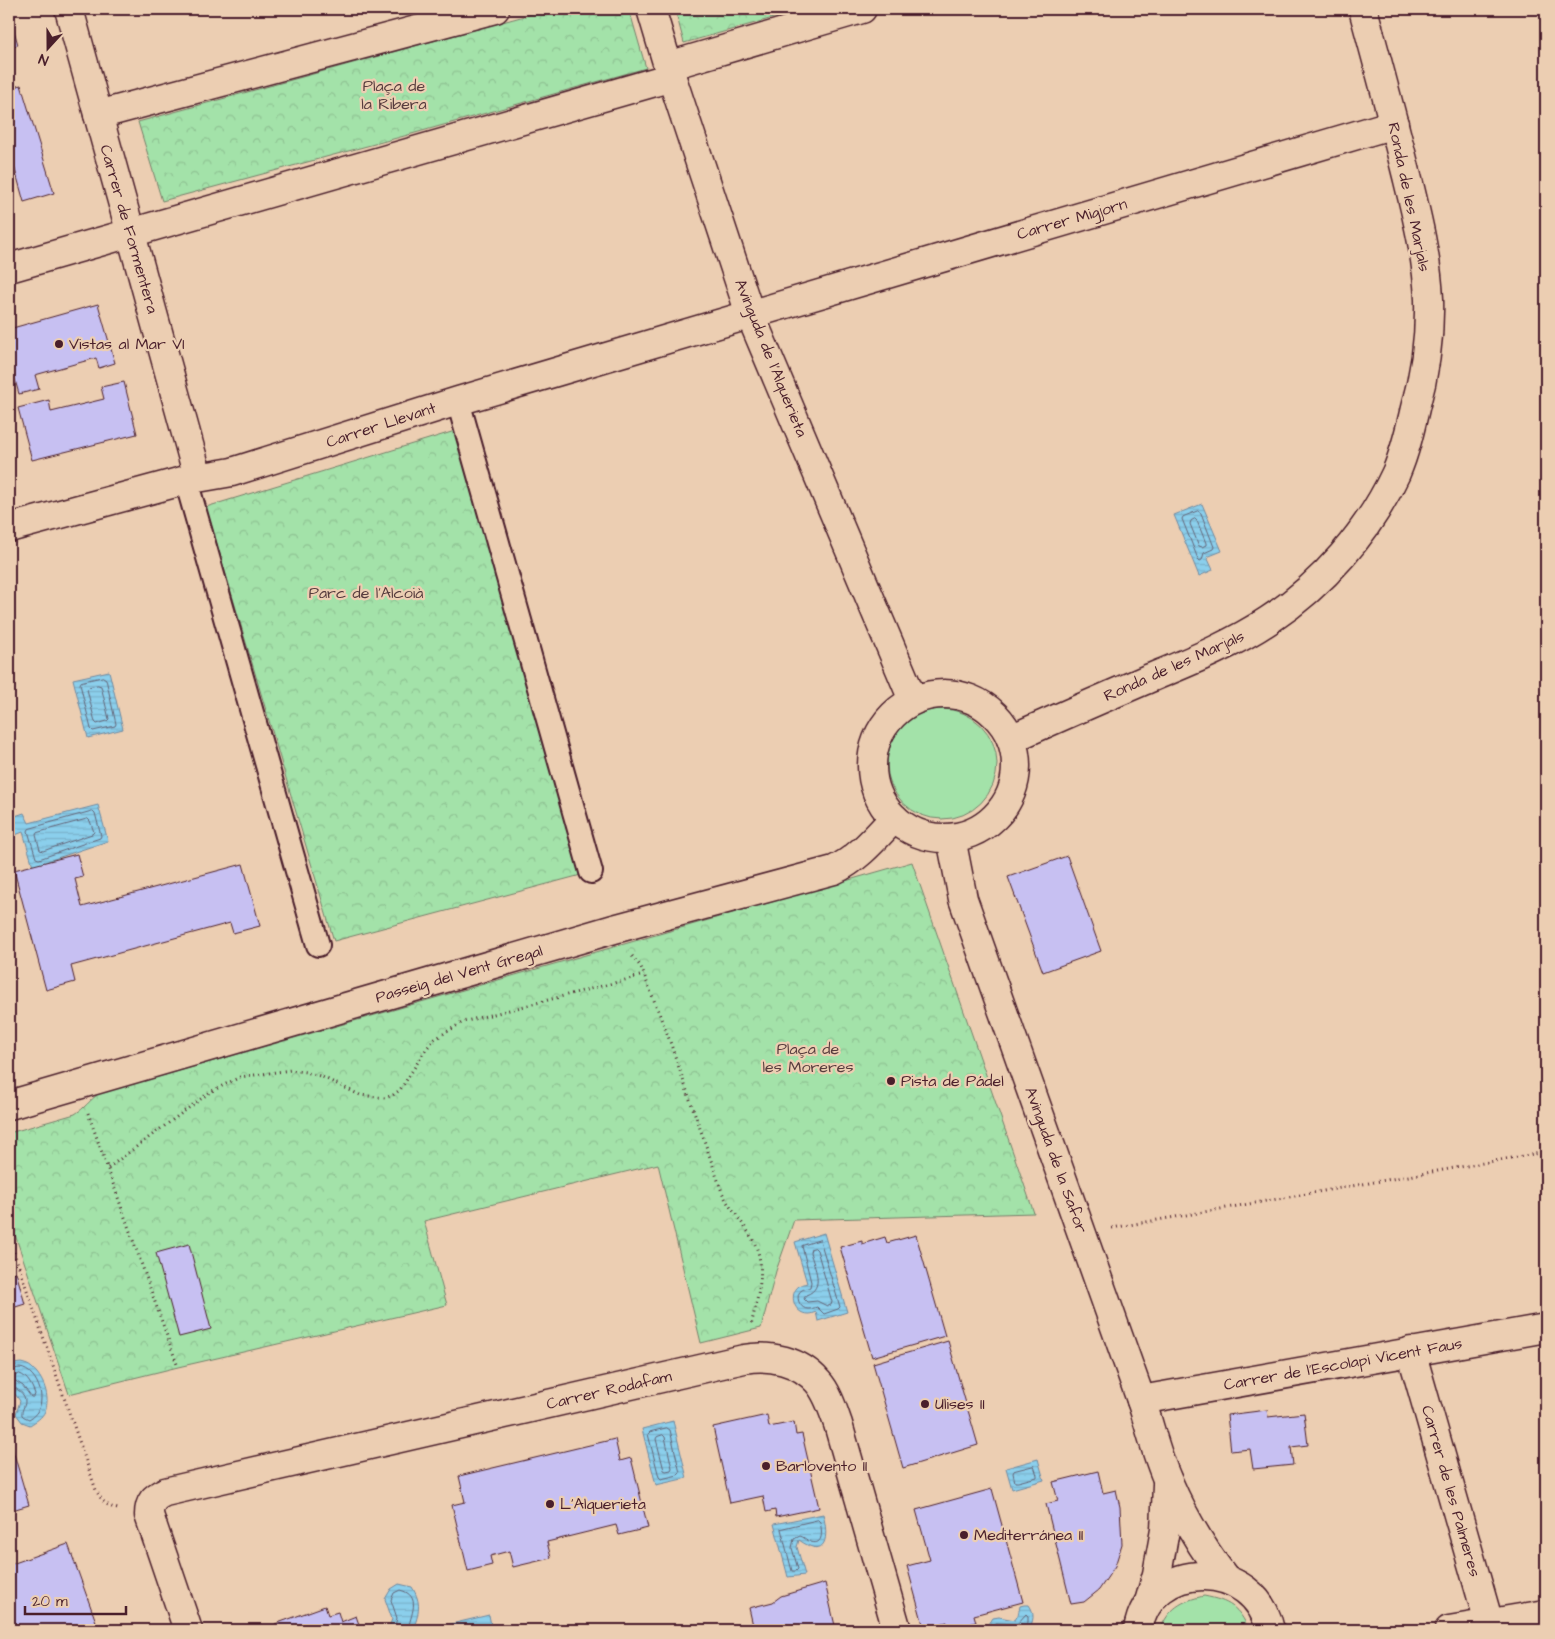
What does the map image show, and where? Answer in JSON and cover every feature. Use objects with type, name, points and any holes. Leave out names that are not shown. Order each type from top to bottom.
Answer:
[{"type":"street","name":"Carrer de Formentera","points":[[69,9],[131,234],[192,478]]},
{"type":"street","points":[[98,115],[442,16],[495,9]]},
{"type":"street","name":"Avinguda de l’Alquerieta","points":[[651,9],[750,314],[913,700]]},
{"type":"street","points":[[9,268],[131,234],[670,71],[862,9]]},
{"type":"street","name":"Ronda de les Marjals","points":[[1011,739],[1068,712],[1197,659],[1232,642],[1268,621],[1298,599],[1319,580],[1341,556],[1384,496],[1407,443],[1420,391],[1427,348],[1429,300],[1420,231],[1363,9]]},
{"type":"street","name":"Carrer Migjorn","points":[[750,314],[1394,124]]},
{"type":"street","name":"Carrer Llevant","points":[[9,528],[192,478],[232,472],[458,401],[750,314]]},
{"type":"street","points":[[458,401],[591,872]]},
{"type":"street","points":[[192,478],[318,945]]},
{"type":"street","points":[[932,694],[951,694],[971,699],[988,708],[1002,722],[1011,739],[1016,757],[1016,776],[1011,795],[1000,812],[987,824],[969,834],[951,838],[930,837],[911,830],[894,818],[875,789],[871,768],[874,747],[882,728],[896,712],[913,700],[932,694]]},
{"type":"street","name":"Passeig del Vent Gregal","points":[[9,1105],[614,929],[834,870],[854,858],[894,818]]},
{"type":"street","name":"Avinguda de la Safor","points":[[951,838],[963,899],[1141,1400],[1167,1480],[1192,1530],[1208,1556],[1225,1578]]},
{"type":"street","name":"Carrer de l'Escolapi Vicent Faus","points":[[1141,1400],[1546,1328]]},
{"type":"street","name":"Carrer de les Palmeres","points":[[1411,1351],[1490,1627]]},
{"type":"street","name":"Carrer Rodafam","points":[[149,1509],[155,1496],[165,1492],[744,1359],[765,1356],[801,1367],[818,1382],[830,1402],[897,1630]]},
{"type":"street","name":"Avinguda de la Safor","points":[[1138,1621],[1157,1574],[1165,1530],[1167,1480]]},
{"type":"street","points":[[149,1509],[151,1522],[188,1630]]},
{"type":"street","points":[[1138,1621],[1164,1588],[1183,1578],[1204,1575],[1225,1578],[1245,1589],[1261,1606],[1272,1630]]},
{"type":"street","points":[[1449,1630],[1490,1627],[1546,1614]]},
{"type":"path","points":[[108,1168],[210,1092],[240,1077],[291,1070],[306,1072],[320,1076],[360,1095],[385,1098],[400,1090],[427,1048],[435,1039],[463,1022],[644,975],[668,1036],[726,1202],[752,1236],[758,1250],[761,1272],[744,1359]]},
{"type":"path","points":[[78,1085],[178,1367]]},
{"type":"path","points":[[1082,1233],[1546,1152]]},
{"type":"path","points":[[9,1238],[100,1498],[104,1503],[118,1509],[149,1509]]},
{"type":"green space","name":"Plaça de la Ribera","points":[[550,9],[629,9],[646,68],[408,135],[162,201],[138,122]]},
{"type":"green space","points":[[675,9],[805,9],[684,43]]},
{"type":"green space","name":"Parc de l'Alcoià","points":[[455,431],[581,875],[334,941],[206,507]]},
{"type":"green space","points":[[942,709],[963,713],[981,725],[993,743],[997,764],[993,785],[981,803],[963,815],[942,819],[921,815],[903,803],[891,785],[887,764],[891,743],[903,725],[921,713]]},
{"type":"green space","name":"Plaça de les Moreres","points":[[912,862],[1034,1213],[794,1220],[776,1271],[761,1328],[701,1343],[658,1164],[424,1221],[447,1305],[69,1394],[9,1217],[9,1133],[75,1114],[98,1094]]},
{"type":"green space","points":[[1204,1596],[1220,1600],[1232,1606],[1237,1610],[1249,1630],[1160,1630],[1167,1616],[1182,1603]]},
{"type":"water","points":[[1202,504],[1222,551],[1207,557],[1213,570],[1199,576],[1174,515]]},
{"type":"water","points":[[109,671],[123,729],[88,738],[73,679]]},
{"type":"water","points":[[98,805],[108,841],[33,866],[23,832],[10,837],[9,818],[24,813],[29,823]]},
{"type":"water","points":[[824,1233],[847,1312],[818,1321],[816,1312],[803,1313],[799,1311],[794,1303],[793,1298],[796,1290],[801,1285],[807,1283],[795,1242]]},
{"type":"water","points":[[21,1363],[30,1366],[40,1377],[45,1388],[47,1400],[44,1413],[30,1425],[22,1422],[16,1414],[20,1401],[9,1390],[9,1367],[13,1364]]},
{"type":"water","points":[[673,1421],[687,1478],[656,1485],[642,1429]]},
{"type":"water","points":[[1038,1459],[1044,1480],[1012,1489],[1006,1468]]},
{"type":"water","points":[[823,1514],[826,1531],[824,1543],[820,1547],[815,1548],[799,1540],[797,1547],[805,1575],[788,1577],[774,1524]]},
{"type":"water","points":[[399,1584],[412,1587],[417,1598],[418,1613],[413,1630],[388,1630],[392,1619],[385,1599],[391,1589]]},
{"type":"water","points":[[1029,1605],[1033,1614],[1033,1621],[1028,1630],[988,1630],[993,1618],[999,1617],[1015,1620],[1020,1606]]},
{"type":"water","points":[[489,1615],[492,1630],[430,1629]]},
{"type":"building","points":[[9,12],[18,45],[9,47]]},
{"type":"building","points":[[21,85],[54,193],[24,202],[9,148],[9,88]]},
{"type":"building","name":"Vistas al Mar VI","points":[[98,304],[115,363],[99,368],[96,358],[35,375],[39,389],[19,394],[9,359],[9,329]]},
{"type":"building","name":"Vistas al Mar VI","points":[[124,382],[137,434],[32,460],[18,408],[49,400],[51,412],[104,399],[101,387]]},
{"type":"building","points":[[77,854],[83,877],[75,879],[82,907],[243,864],[260,926],[233,933],[230,923],[71,966],[75,982],[46,990],[14,870]]},
{"type":"building","points":[[1067,856],[1101,951],[1043,972],[1008,877]]},
{"type":"building","points":[[916,1235],[945,1336],[872,1357],[840,1247],[862,1241],[862,1244],[885,1237],[887,1243]]},
{"type":"building","points":[[189,1244],[211,1329],[179,1337],[156,1253]]},
{"type":"building","points":[[16,1272],[25,1304],[9,1309],[9,1274]]},
{"type":"building","name":"Ulises II","points":[[948,1341],[978,1445],[903,1468],[873,1363]]},
{"type":"building","points":[[1267,1410],[1268,1417],[1304,1413],[1308,1445],[1291,1447],[1293,1465],[1253,1469],[1250,1449],[1231,1451],[1227,1415]]},
{"type":"building","name":"Barlovento II","points":[[767,1415],[769,1427],[794,1422],[796,1435],[802,1434],[819,1508],[776,1517],[775,1510],[766,1512],[763,1496],[730,1503],[713,1427]]},
{"type":"building","points":[[9,1437],[29,1505],[9,1511]]},
{"type":"building","name":"L'Alquerieta","points":[[615,1439],[620,1461],[631,1458],[648,1528],[619,1535],[616,1525],[547,1542],[551,1558],[513,1567],[509,1551],[490,1556],[492,1565],[468,1571],[452,1505],[465,1502],[459,1476]]},
{"type":"building","points":[[1098,1471],[1103,1493],[1116,1490],[1120,1507],[1122,1544],[1115,1566],[1099,1590],[1084,1602],[1071,1604],[1046,1504],[1058,1501],[1053,1482]]},
{"type":"building","name":"Mediterránea II","points":[[992,1489],[1023,1602],[974,1615],[976,1622],[949,1630],[947,1622],[924,1628],[907,1566],[930,1560],[916,1510]]},
{"type":"building","points":[[68,1544],[99,1630],[14,1630],[9,1616],[9,1565]]},
{"type":"building","points":[[825,1583],[836,1630],[754,1630],[749,1608],[773,1602],[781,1596]]},
{"type":"building","points":[[325,1606],[328,1615],[338,1612],[341,1622],[356,1616],[361,1630],[278,1630],[275,1624]]},
{"type":"place","name":"Vistas al Mar VI","points":[[59,344]]},
{"type":"place","name":"Pista de Pádel","points":[[891,1081]]},
{"type":"place","name":"Ulises II","points":[[925,1404]]},
{"type":"place","name":"Barlovento II","points":[[766,1466]]},
{"type":"place","name":"L'Alquerieta","points":[[550,1504]]},
{"type":"place","name":"Mediterránea II","points":[[964,1535]]}]
